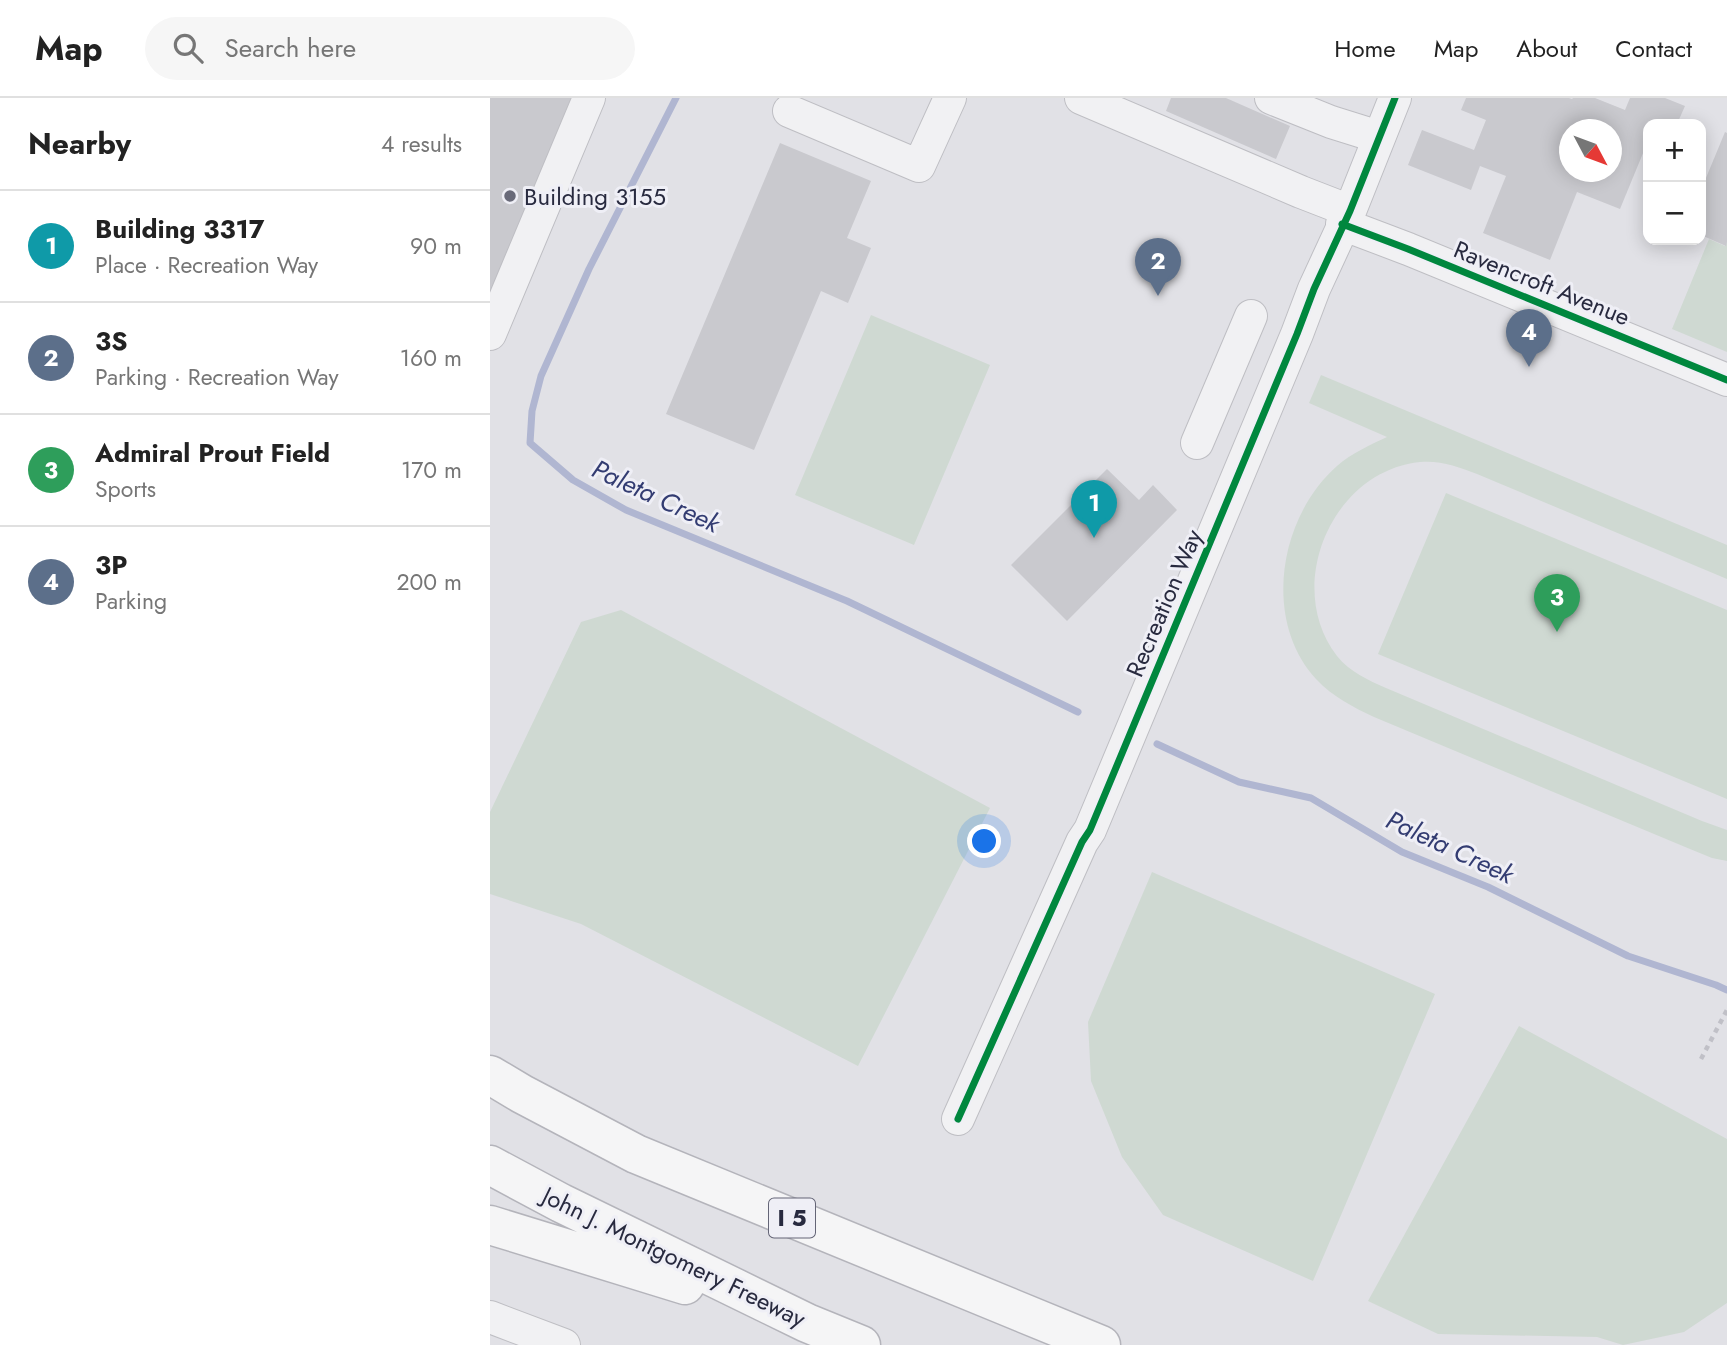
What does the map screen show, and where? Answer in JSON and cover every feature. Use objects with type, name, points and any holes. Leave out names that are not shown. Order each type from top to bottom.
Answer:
[{"type":"highway","name":"I 5","points":[[490,1075],[636,1154],[1101,1345]]},
{"type":"highway","name":"John J. Montgomery Freeway","points":[[490,1165],[561,1203],[807,1323],[862,1345]]},
{"type":"highway","points":[[490,1224],[807,1323]]},
{"type":"street","points":[[490,334],[589,98]]},
{"type":"street","points":[[789,111],[919,166],[950,98]]},
{"type":"street","name":"Ravencroft Avenue","points":[[1081,98],[1141,110],[1408,249],[1727,380]]},
{"type":"street","points":[[1271,98],[1331,122],[1379,137]]},
{"type":"street","name":"Recreation Way","points":[[958,1119],[1082,842],[1090,830],[1395,98]]},
{"type":"street","points":[[1197,443],[1251,316]]},
{"type":"street","points":[[490,1317],[564,1345]]},
{"type":"path","points":[[1701,1059],[1727,1010]]},
{"type":"shaded area","points":[[1709,239],[1725,246],[1727,242],[1727,352],[1672,329]]},
{"type":"shaded area","points":[[871,315],[990,365],[914,545],[795,495]]},
{"type":"shaded area","points":[[1321,375],[1727,545],[1727,579],[1470,471],[1442,463],[1420,462],[1389,470],[1362,486],[1341,509],[1325,536],[1316,566],[1315,597],[1321,628],[1337,656],[1360,675],[1727,830],[1727,861],[1712,858],[1374,717],[1336,696],[1316,679],[1299,655],[1288,628],[1284,570],[1291,540],[1302,512],[1317,487],[1337,466],[1355,453],[1387,437],[1309,403]]},
{"type":"shaded area","points":[[1446,493],[1727,610],[1727,799],[1378,654]]},
{"type":"shaded area","points":[[621,610],[990,808],[858,1066],[581,924],[490,894],[490,812],[581,622]]},
{"type":"shaded area","points":[[1152,872],[1435,994],[1313,1281],[1163,1215],[1122,1157],[1091,1081],[1088,1022]]},
{"type":"shaded area","points":[[1519,1026],[1727,1139],[1727,1303],[1684,1332],[1623,1345],[1597,1337],[1438,1334],[1368,1301]]},
{"type":"building","name":"Building 3155","points":[[490,98],[571,98],[490,295]]},
{"type":"building","points":[[1171,98],[1226,98],[1290,126],[1276,159],[1166,111]]},
{"type":"building","points":[[1466,98],[1595,98],[1625,110],[1630,98],[1665,98],[1685,106],[1679,119],[1643,119],[1643,153],[1620,209],[1577,192],[1550,260],[1483,233],[1506,176],[1480,166],[1471,190],[1408,165],[1422,130],[1474,150],[1486,120],[1461,110]]},
{"type":"building","points":[[1725,132],[1726,246],[1706,237],[1706,178]]},
{"type":"building","points":[[780,143],[871,181],[847,238],[871,248],[848,303],[821,291],[754,450],[666,414]]},
{"type":"building","points":[[1107,469],[1139,500],[1153,485],[1177,510],[1067,621],[1011,565]]},
{"type":"waterway","name":"Paleta Creek","points":[[676,98],[589,269],[541,376],[532,411],[530,443],[573,480],[626,510],[847,601],[1078,712]]},
{"type":"waterway","name":"Paleta Creek","points":[[1157,744],[1239,782],[1311,798],[1402,852],[1488,887],[1628,956],[1727,990]]},
{"type":"cycle path","points":[[958,1119],[1082,842],[1090,830],[1395,98]]},
{"type":"cycle path","points":[[1342,224],[1727,380]]},
{"type":"place","name":"Building 3155","points":[[510,196]]},
{"type":"place","name":"3S","points":[[1158,296]]},
{"type":"place","name":"3P","points":[[1529,367]]},
{"type":"place","name":"Building 3317","points":[[1094,538]]},
{"type":"place","name":"Admiral Prout Field","points":[[1557,632]]}]
